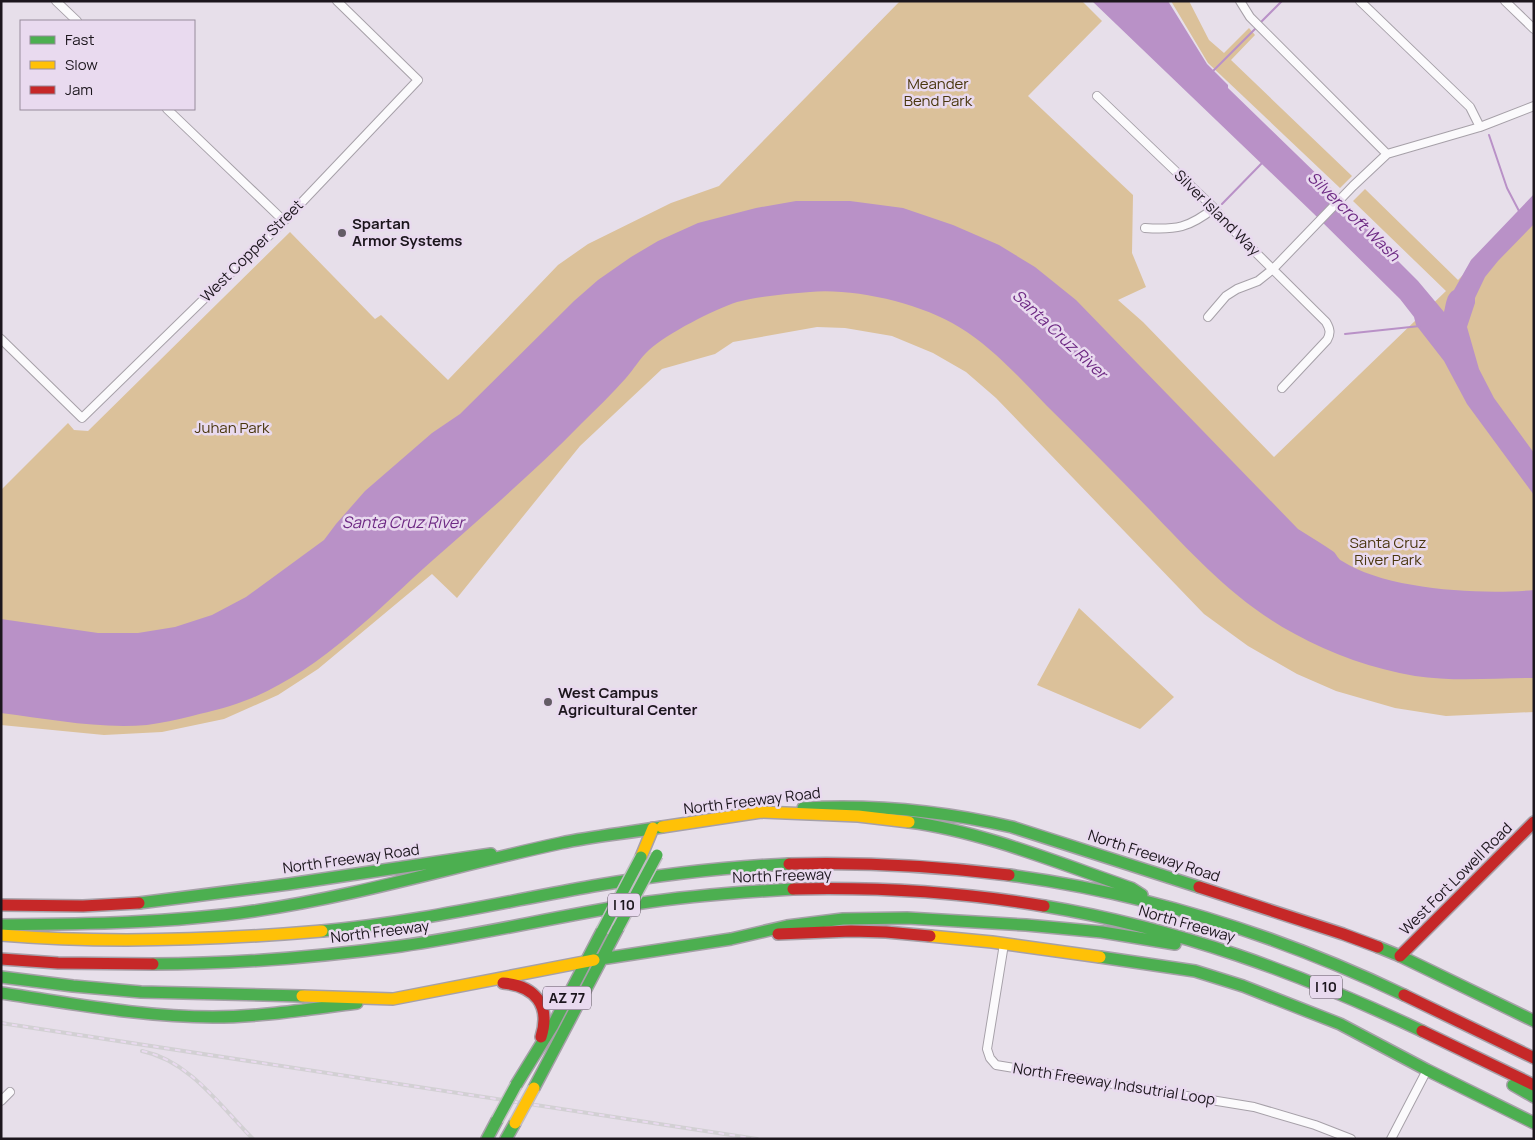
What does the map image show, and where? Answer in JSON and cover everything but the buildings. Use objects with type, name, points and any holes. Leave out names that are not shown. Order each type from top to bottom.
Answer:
[{"type":"main road","name":"North Freeway Road","points":[[1,905],[83,906],[147,902],[289,884],[761,812],[816,807],[885,807],[946,813],[982,820],[1059,841],[1316,924],[1400,956],[1534,1021]]},
{"type":"main road","points":[[761,812],[876,818],[924,824],[956,831],[1004,845],[1131,888],[1156,904]]},
{"type":"main road","name":"West Fort Lowell Road","points":[[1400,956],[1534,822]]},
{"type":"main road","name":"AZ 77","points":[[506,1139],[657,855],[654,828]]},
{"type":"main road","name":"AZ 77","points":[[487,1139],[516,1085],[553,1025],[641,857],[654,828]]},
{"type":"main road","points":[[1,925],[119,924],[254,911],[400,882],[562,843]]},
{"type":"main road","name":"North Freeway","points":[[1,935],[147,940],[258,936],[399,921],[458,912],[609,883],[717,869],[808,864],[930,868],[1025,878],[1129,897],[1263,936],[1351,970],[1534,1058]]},
{"type":"main road","name":"North Freeway","points":[[1,959],[72,964],[167,964],[300,957],[378,949],[458,937],[624,905],[725,893],[775,890],[859,889],[930,892],[974,896],[1070,910],[1149,928],[1243,956],[1317,984],[1534,1085]]},
{"type":"main road","points":[[731,939],[769,929],[806,923],[843,919],[907,918],[1073,929],[1131,936],[1243,956]]},
{"type":"main road","points":[[1,993],[134,1013],[196,1017],[271,1014],[393,999],[585,962],[731,939],[774,934],[851,931],[886,932],[1004,944],[1195,972],[1242,986],[1340,1024],[1534,1123]]},
{"type":"main road","points":[[1,976],[73,986],[149,992],[393,999]]},
{"type":"main road","points":[[461,986],[513,983],[525,987],[536,994],[544,1008],[545,1024],[529,1063]]},
{"type":"main road","points":[[1416,1001],[1534,1050]]},
{"type":"main road","points":[[1406,1024],[1534,1097]]},
{"type":"street","points":[[56,1],[75,20]]},
{"type":"street","name":"West Copper Street","points":[[1,339],[82,418],[284,221],[418,80],[337,1]]},
{"type":"street","points":[[1240,1],[1250,17],[1387,154]]},
{"type":"street","points":[[1360,1],[1470,107],[1480,127]]},
{"type":"street","points":[[1505,1],[1534,29]]},
{"type":"street","name":"Silver Island Way","points":[[1097,96],[1214,208],[1326,322],[1332,333],[1282,388]]},
{"type":"street","points":[[1208,317],[1226,296],[1237,289],[1258,281],[1273,269],[1340,199],[1387,154],[1480,127],[1534,106]]},
{"type":"street","points":[[167,110],[284,221]]},
{"type":"street","points":[[1145,228],[1176,228],[1200,219],[1214,208]]},
{"type":"street","name":"North Freeway Indsutrial Loop","points":[[1004,944],[987,1049],[990,1058],[996,1065],[1254,1107],[1315,1125],[1351,1139]]},
{"type":"street","points":[[1392,1139],[1427,1070]]},
{"type":"street","points":[[1,1101],[10,1092]]},
{"type":"green space","name":"Santa Cruz River Park","points":[[900,1],[1082,1],[1102,21],[1028,96],[1133,195],[1132,253],[1146,287],[1118,300],[1143,322],[1274,457],[1446,291],[1353,201],[1365,189],[1458,280],[1534,204],[1534,712],[1446,716],[1395,708],[1336,691],[1297,674],[1248,646],[1204,614],[996,398],[966,372],[933,353],[892,336],[845,328],[817,327],[733,342],[715,354],[662,369],[580,446],[457,598],[432,574],[318,669],[278,695],[224,719],[162,732],[104,735],[1,725],[1,490],[68,423],[74,430],[88,431],[290,232],[375,319],[381,315],[448,380],[558,265],[588,244],[671,203],[719,186]]},
{"type":"green space","points":[[1171,1],[1189,1],[1209,40],[1224,53],[1249,28],[1255,35],[1231,60],[1352,176],[1340,188],[1208,63]]},
{"type":"green space","points":[[1079,608],[1174,697],[1140,729],[1037,685]]},
{"type":"water","name":"Silvercroft Wash","points":[[1092,1],[1168,1],[1207,64],[1228,85],[1228,88],[1330,187],[1332,193],[1347,207],[1352,208],[1376,233],[1378,241],[1418,281],[1444,312],[1448,297],[1471,260],[1534,194],[1534,224],[1485,277],[1475,298],[1467,327],[1479,369],[1494,398],[1534,453],[1534,495],[1467,404],[1444,361],[1416,325],[1414,317],[1400,299]]},
{"type":"water","name":"Santa Cruz River","points":[[796,201],[850,201],[903,208],[953,225],[999,245],[1035,267],[1076,300],[1298,529],[1334,552],[1341,560],[1361,571],[1408,584],[1462,591],[1534,590],[1534,678],[1460,679],[1415,676],[1353,660],[1295,634],[1254,608],[1218,578],[1183,545],[1016,374],[971,335],[943,318],[906,304],[866,295],[827,291],[755,298],[737,302],[691,323],[657,344],[646,353],[604,401],[545,459],[370,618],[326,654],[278,686],[230,706],[181,719],[147,725],[92,725],[1,713],[1,619],[98,633],[138,633],[175,627],[212,615],[246,597],[324,540],[365,491],[432,433],[460,414],[574,301],[598,280],[658,241],[698,223],[756,208]]},
{"type":"waterway","points":[[1259,24],[1282,1]]},
{"type":"waterway","points":[[1212,72],[1256,28]]},
{"type":"waterway","points":[[1489,135],[1507,188],[1519,211]]},
{"type":"waterway","points":[[1222,204],[1262,163]]},
{"type":"waterway","points":[[1345,334],[1420,326]]},
{"type":"railway","points":[[1,1023],[757,1139]]},
{"type":"railway","points":[[142,1051],[159,1056],[175,1064],[190,1075],[216,1099],[253,1139]]},
{"type":"traffic: fast","points":[[803,808],[882,808],[986,821],[1012,827],[1199,887]]},
{"type":"traffic: fast","points":[[909,822],[936,826],[1021,849],[1131,888],[1142,895]]},
{"type":"traffic: fast","points":[[1,925],[159,920],[254,911],[370,889],[561,843],[662,827]]},
{"type":"traffic: fast","points":[[139,903],[289,884],[491,854]]},
{"type":"traffic: fast","points":[[618,928],[657,855]]},
{"type":"traffic: fast","points":[[602,931],[641,857]]},
{"type":"traffic: fast","points":[[322,931],[390,923],[642,878],[715,869],[789,864]]},
{"type":"traffic: fast","points":[[1009,875],[1111,893],[1211,920],[1309,954],[1404,995]]},
{"type":"traffic: fast","points":[[153,964],[246,961],[370,950],[431,942],[655,901],[793,889]]},
{"type":"traffic: fast","points":[[1044,906],[1142,927],[1237,955],[1330,990],[1422,1031]]},
{"type":"traffic: fast","points":[[594,960],[731,939],[787,926],[843,919],[907,918],[1026,925],[1102,932],[1175,944]]},
{"type":"traffic: fast","points":[[534,1088],[618,928]]},
{"type":"traffic: fast","points":[[516,1085],[553,1025],[602,931]]},
{"type":"traffic: fast","points":[[1378,947],[1534,1021]]},
{"type":"traffic: fast","points":[[1100,957],[1195,971],[1243,986],[1340,1024],[1534,1123]]},
{"type":"traffic: fast","points":[[1,977],[141,992],[302,996]]},
{"type":"traffic: fast","points":[[1,993],[107,1009],[160,1015],[213,1017],[249,1016],[357,1003]]},
{"type":"traffic: fast","points":[[497,1120],[516,1085]]},
{"type":"traffic: fast","points":[[1513,1085],[1534,1097]]},
{"type":"traffic: fast","points":[[487,1139],[497,1120]]},
{"type":"traffic: fast","points":[[506,1139],[515,1123]]},
{"type":"traffic: slow","points":[[662,827],[761,812],[858,816],[909,822]]},
{"type":"traffic: slow","points":[[641,857],[653,828]]},
{"type":"traffic: slow","points":[[1,935],[41,938],[162,940],[322,931]]},
{"type":"traffic: slow","points":[[930,936],[992,942],[1100,957]]},
{"type":"traffic: slow","points":[[302,996],[393,999],[594,960]]},
{"type":"traffic: slow","points":[[515,1123],[534,1088]]},
{"type":"traffic: jam","points":[[1400,956],[1534,822]]},
{"type":"traffic: jam","points":[[789,864],[899,865],[1009,875]]},
{"type":"traffic: jam","points":[[1199,887],[1378,947]]},
{"type":"traffic: jam","points":[[793,889],[856,889],[950,894],[1044,906]]},
{"type":"traffic: jam","points":[[1,905],[83,906],[139,903]]},
{"type":"traffic: jam","points":[[778,934],[851,931],[930,936]]},
{"type":"traffic: jam","points":[[1,959],[58,963],[153,964]]},
{"type":"traffic: jam","points":[[503,983],[524,988],[538,999],[544,1015],[541,1037]]},
{"type":"traffic: jam","points":[[1404,995],[1534,1058]]},
{"type":"traffic: jam","points":[[1422,1031],[1534,1085]]},
{"type":"place","name":"Spartan Armor Systems","points":[[342,233]]},
{"type":"place","name":"West Campus Agricultural Center","points":[[548,702]]},
{"type":"park label","name":"Meander Bend Park","points":[[938,92]]},
{"type":"park label","name":"Juhan Park","points":[[232,428]]}]
